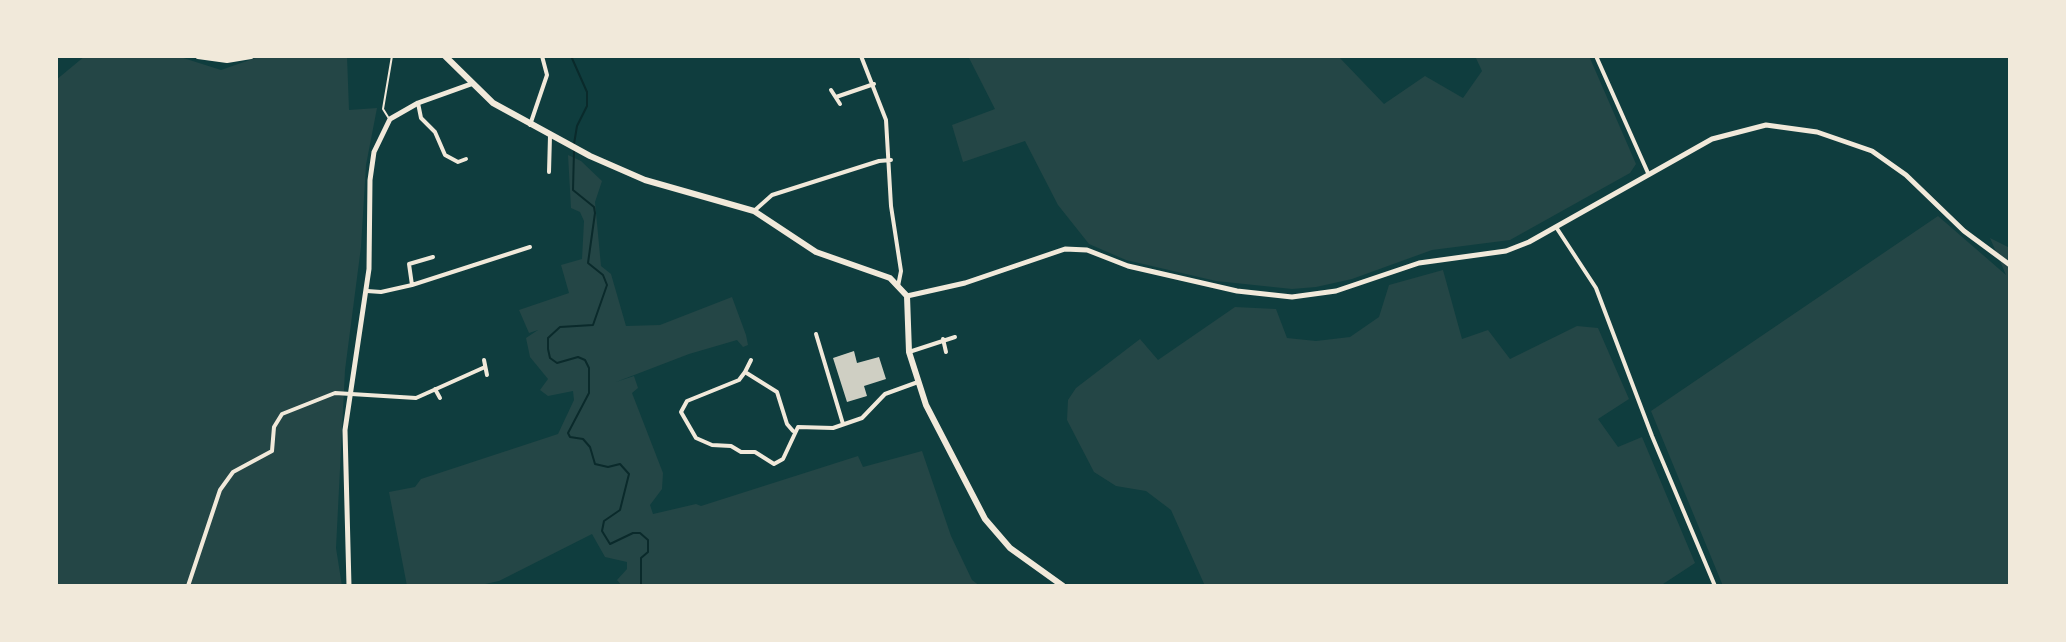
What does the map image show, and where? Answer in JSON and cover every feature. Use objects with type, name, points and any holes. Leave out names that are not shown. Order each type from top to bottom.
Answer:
[{"type":"main road","points":[[198,56],[227,60],[251,56]]},
{"type":"main road","points":[[445,56],[471,84],[530,125],[569,146],[645,180],[754,211],[816,252],[882,275],[898,286],[907,296],[909,352],[935,425],[994,531],[1010,548],[1063,586]]},
{"type":"street","points":[[530,125],[545,87],[547,73],[542,56]]},
{"type":"street","points":[[861,56],[886,120],[891,160],[891,206],[901,271],[898,286]]},
{"type":"street","points":[[1596,56],[1648,173]]},
{"type":"street","points":[[349,586],[345,430],[367,291],[372,165],[381,133],[390,119],[418,103],[459,91],[471,84]]},
{"type":"street","points":[[836,97],[874,84]]},
{"type":"street","points":[[831,90],[840,104]]},
{"type":"street","points":[[418,103],[421,118],[435,132],[445,155],[458,162],[466,159]]},
{"type":"street","points":[[907,296],[975,280],[1051,252],[1077,248],[1128,266],[1237,291],[1311,295],[1361,284],[1419,263],[1506,251],[1556,227],[1648,173],[1728,132],[1766,125],[1817,132],[1854,142],[1887,160],[1964,231],[2010,265]]},
{"type":"street","points":[[549,172],[550,136]]},
{"type":"street","points":[[754,211],[772,195],[879,161],[891,160]]},
{"type":"street","points":[[1556,227],[1596,288],[1652,436],[1715,586]]},
{"type":"street","points":[[367,291],[381,292],[412,285],[530,247]]},
{"type":"street","points":[[412,285],[409,264],[433,257]]},
{"type":"street","points":[[816,334],[843,425]]},
{"type":"street","points":[[909,352],[955,337]]},
{"type":"street","points":[[943,339],[946,352]]},
{"type":"street","points":[[484,360],[487,375]]},
{"type":"street","points":[[751,360],[739,380],[687,401],[681,412],[692,435],[712,445],[755,452],[774,464],[783,459],[793,431],[798,427],[843,425],[871,412],[885,394],[919,382]]},
{"type":"street","points":[[188,586],[220,490],[233,472],[272,451],[274,427],[282,414],[335,393],[409,399],[485,367]]},
{"type":"street","points":[[745,372],[777,392],[787,424],[793,431]]},
{"type":"street","points":[[435,389],[440,398]]},
{"type":"lane","points":[[390,119],[383,109],[392,56]]},
{"type":"shaded area","points":[[85,56],[177,56],[221,70],[261,56],[347,56],[349,110],[377,108],[366,165],[361,247],[345,370],[336,548],[342,586],[56,586],[56,80]]},
{"type":"shaded area","points":[[968,56],[1338,56],[1384,104],[1425,76],[1463,98],[1482,71],[1475,56],[1589,56],[1636,164],[1630,173],[1510,240],[1432,250],[1352,279],[1316,287],[1292,289],[1216,281],[1126,260],[1089,244],[1058,205],[1025,141],[963,162],[952,125],[995,109]]},
{"type":"shaded area","points":[[568,155],[581,161],[602,181],[595,202],[601,266],[611,274],[626,326],[660,325],[732,297],[746,335],[748,345],[743,347],[737,340],[689,354],[616,382],[634,376],[638,388],[632,393],[663,473],[662,489],[650,505],[653,514],[696,504],[701,506],[858,456],[863,467],[922,451],[951,536],[972,580],[980,586],[622,586],[617,580],[627,569],[627,562],[605,557],[592,534],[499,581],[476,586],[407,586],[389,492],[415,487],[421,479],[558,434],[574,400],[573,391],[548,396],[540,390],[548,379],[530,357],[526,338],[538,330],[529,333],[519,310],[569,293],[561,265],[582,259],[584,221],[580,212],[571,208]]},
{"type":"shaded area","points":[[1938,216],[2006,275],[1990,238],[2010,248],[2010,586],[1723,586],[1651,411]]},
{"type":"shaded area","points":[[1443,270],[1462,339],[1488,330],[1510,359],[1577,326],[1598,328],[1629,399],[1598,419],[1618,447],[1642,437],[1695,563],[1660,586],[1205,586],[1171,510],[1146,491],[1116,486],[1094,472],[1067,420],[1068,400],[1076,388],[1140,339],[1158,360],[1235,307],[1276,309],[1287,338],[1316,341],[1350,337],[1379,317],[1389,285]]},
{"type":"building","points":[[854,351],[857,363],[879,357],[886,379],[864,386],[867,396],[847,402],[833,358]]},
{"type":"waterway","points":[[571,56],[587,92],[587,106],[577,126],[574,144]]},
{"type":"waterway","points":[[574,150],[573,190],[594,207],[595,213],[588,263],[603,275],[607,285],[593,325],[560,327],[548,338],[548,349],[550,358],[557,363],[578,357],[585,360],[589,368],[589,393],[568,433],[570,437],[583,439],[590,447],[595,464],[608,467],[620,464],[629,474],[620,510],[604,521],[602,531],[610,544],[633,533],[640,533],[648,540],[648,552],[641,558],[641,586]]}]
